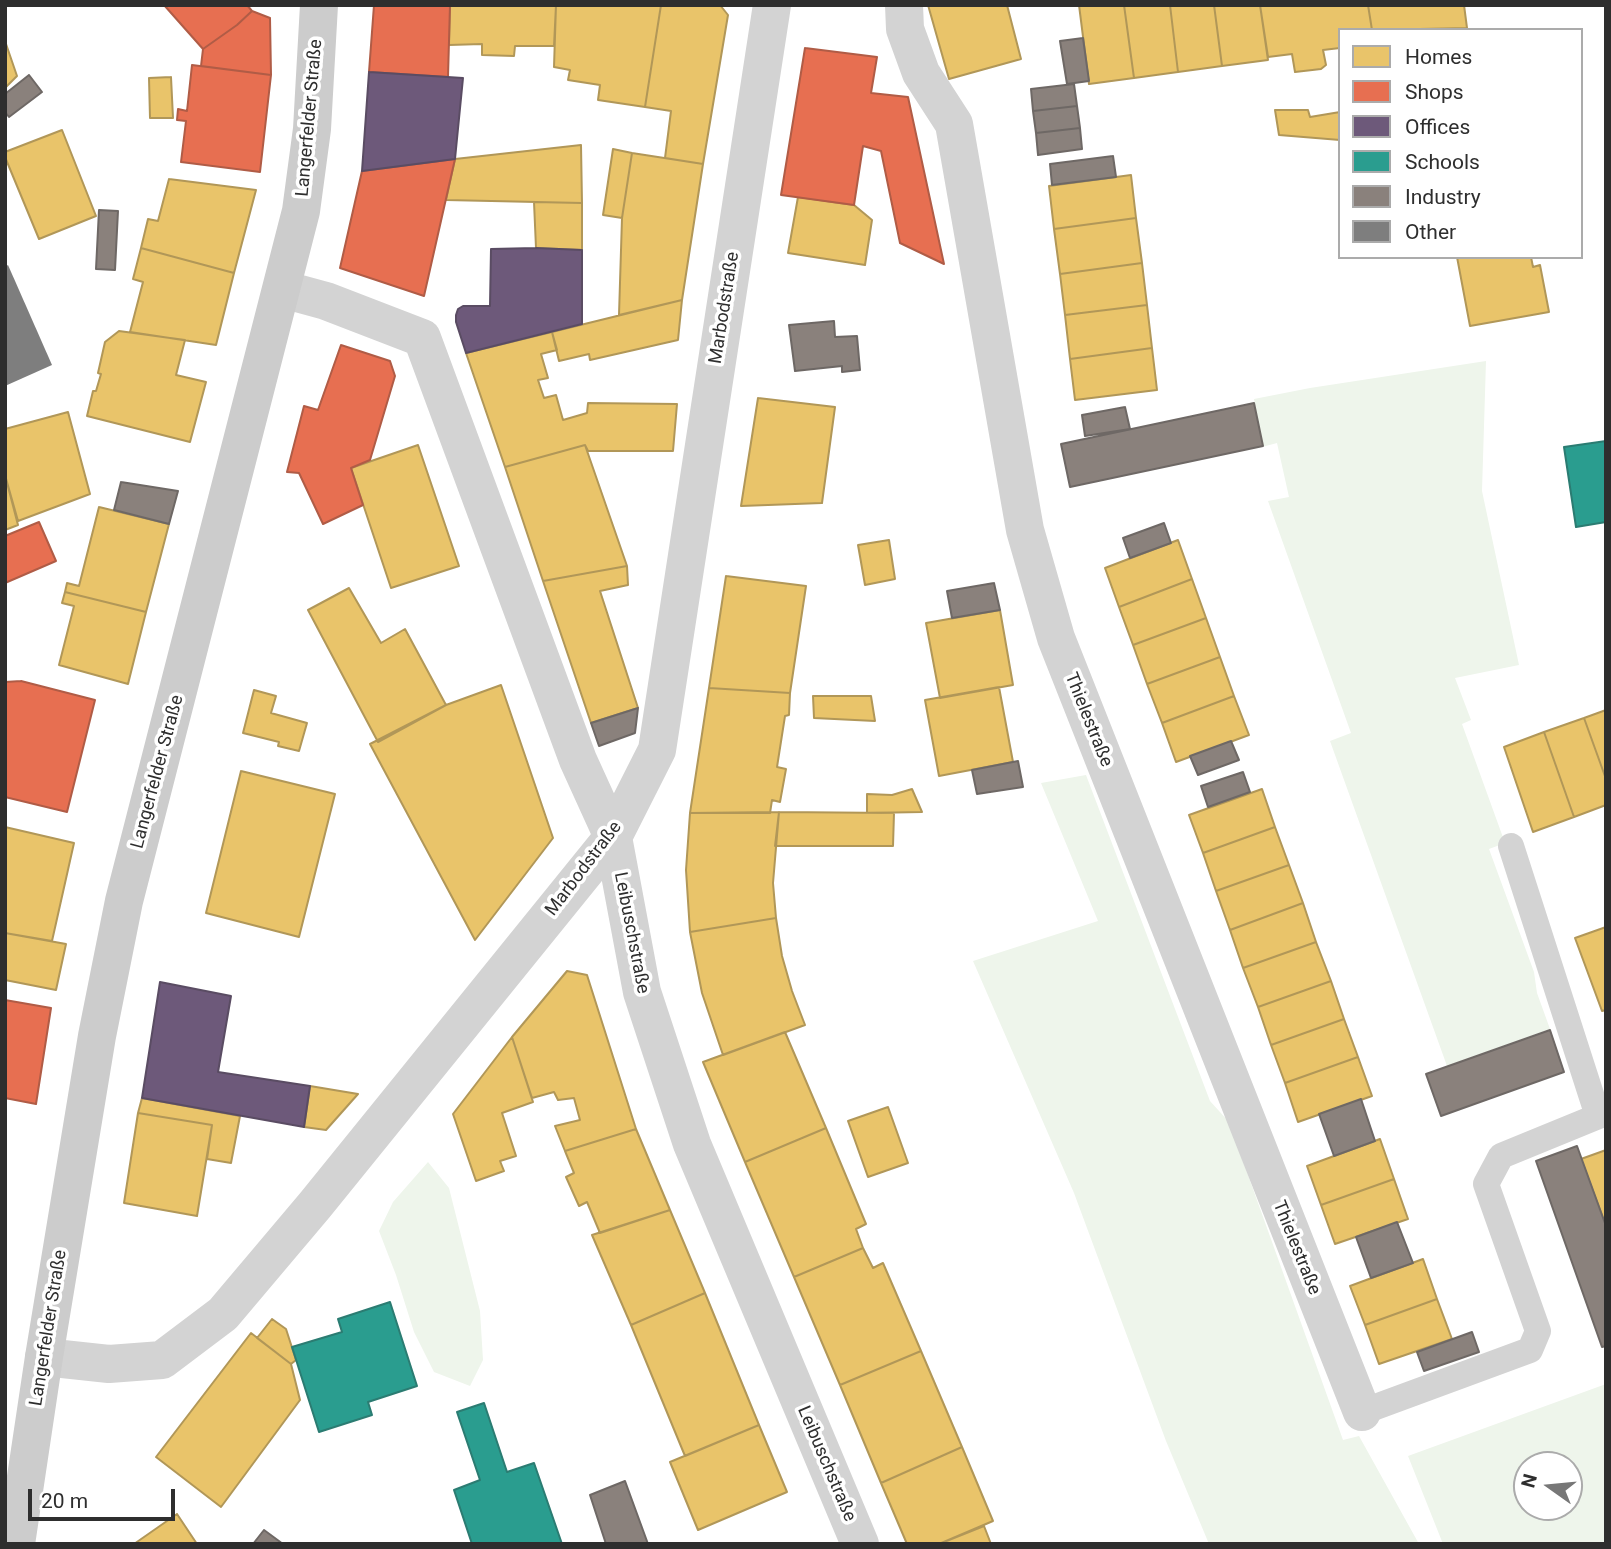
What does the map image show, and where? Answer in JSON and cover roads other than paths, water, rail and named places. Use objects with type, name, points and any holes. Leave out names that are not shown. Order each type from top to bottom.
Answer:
[{"type":"main road","name":"Langerfelder Straße","points":[[13,1539],[97,1036],[124,901],[302,211],[313,129],[319,5]]},
{"type":"street","name":"Marbodstraße","points":[[44,1357],[108,1364],[162,1360],[223,1314],[316,1205],[612,837],[657,750],[772,5]]},
{"type":"street","name":"Thielestraße","points":[[904,5],[905,29],[920,73],[954,124],[1025,530],[1056,638],[1362,1412]]},
{"type":"street","name":"Leibuschstraße","points":[[282,289],[326,301],[422,338],[578,760],[612,837],[642,992],[692,1144],[860,1544]]},
{"type":"lane","points":[[1362,1412],[1530,1350],[1538,1331],[1486,1184],[1501,1156],[1602,1115],[1511,846]]}]
